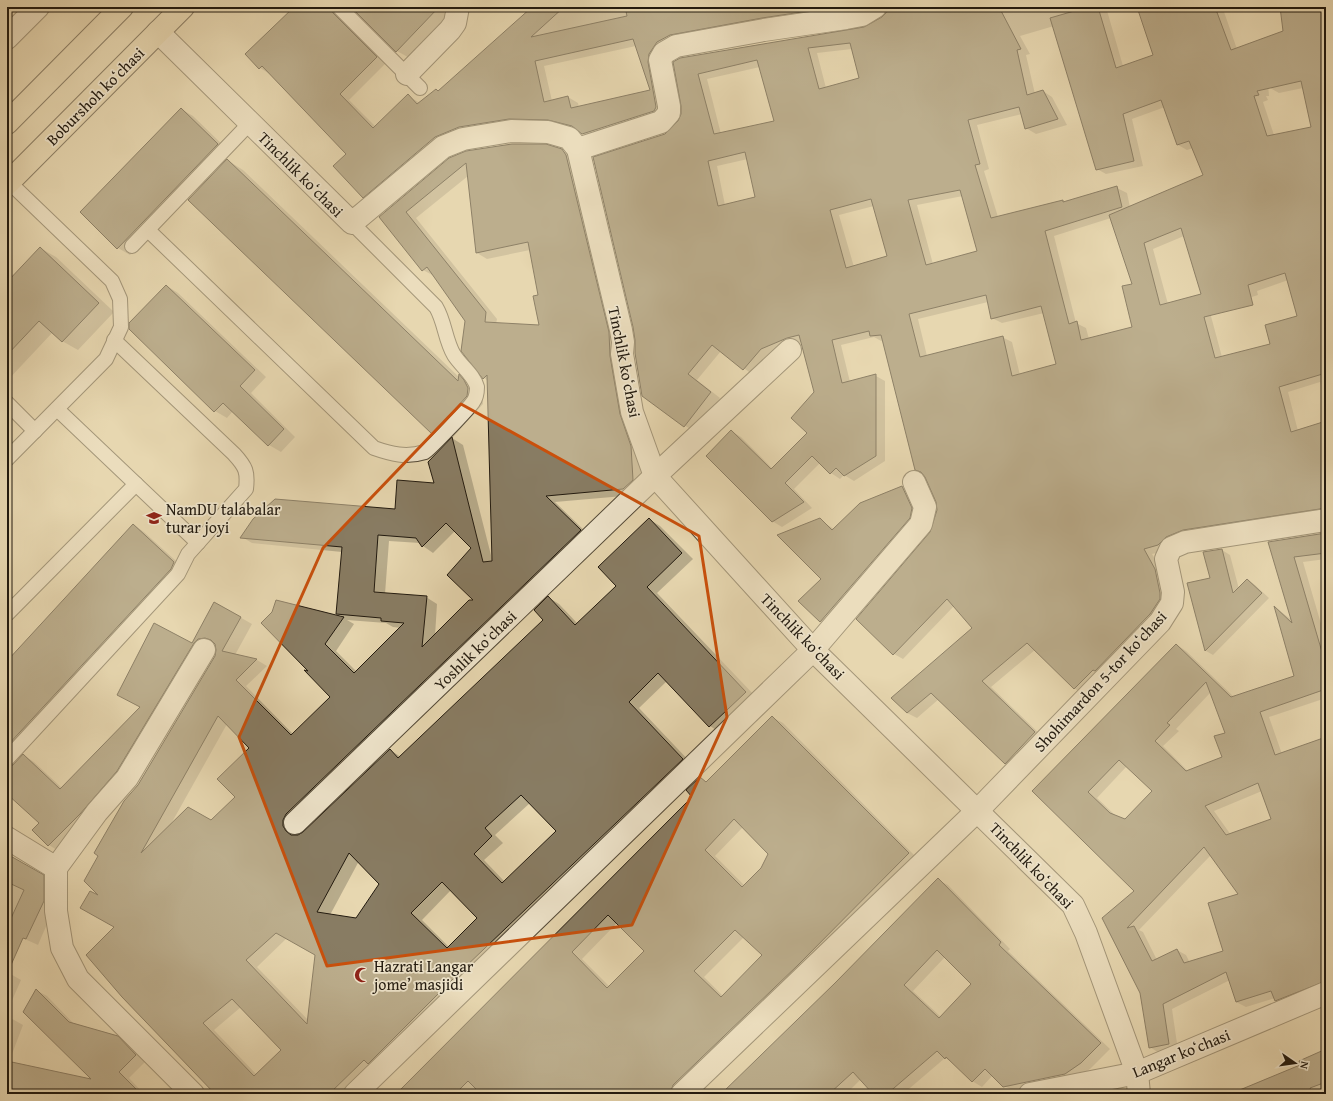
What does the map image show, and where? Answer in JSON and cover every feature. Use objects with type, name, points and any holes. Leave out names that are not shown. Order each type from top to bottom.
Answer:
[{"type":"main road","points":[[7,123],[122,7]]},
{"type":"main road","name":"Boburshoh koʻchasi","points":[[8,183],[183,7]]},
{"type":"street","points":[[7,38],[38,7]]},
{"type":"street","points":[[413,81],[450,30],[454,23],[458,7]]},
{"type":"street","points":[[578,149],[660,122],[669,113],[660,60],[664,53],[676,46],[764,30],[862,15],[875,7]]},
{"type":"street","name":"Tinchlik koʻchasi","points":[[158,32],[352,224],[443,147],[463,139],[511,131],[548,132],[569,138],[578,149],[624,342],[622,354],[632,412],[655,476],[813,650],[978,810],[1073,905],[1086,933],[1138,1084]]},
{"type":"street","name":"Yoshlik koʻchasi","points":[[294,823],[655,476],[790,350]]},
{"type":"street","points":[[355,1094],[813,650],[921,524],[925,507],[914,482]]},
{"type":"street","name":"Shohimardon 5-tor koʻchasi","points":[[682,1094],[978,810],[1160,622],[1172,603],[1173,592],[1166,559],[1171,548],[1185,542],[1326,520]]},
{"type":"street","points":[[193,1094],[78,979],[62,948],[56,911],[56,868],[97,812],[127,778],[204,650]]},
{"type":"street","points":[[7,838],[56,868]]},
{"type":"street","name":"Langar koʻchasi","points":[[1030,1094],[1138,1084],[1326,993]]},
{"type":"lane","points":[[339,7],[413,81]]},
{"type":"lane","points":[[132,246],[250,123]]},
{"type":"lane","points":[[7,459],[106,359],[121,327],[120,299],[112,281],[8,183]]},
{"type":"lane","points":[[148,230],[374,448],[391,454],[403,456],[427,451],[473,402],[477,388],[474,380],[454,355],[449,345],[443,318],[436,307],[352,224]]},
{"type":"lane","points":[[7,759],[178,574],[182,562],[246,489],[248,475],[243,463],[114,340]]},
{"type":"lane","points":[[7,403],[35,431]]},
{"type":"lane","points":[[57,409],[198,543]]},
{"type":"lane","points":[[7,614],[136,484]]},
{"type":"highlighted area","points":[[461,404],[699,536],[727,717],[632,925],[327,966],[239,737],[323,548]]},
{"type":"building","points":[[294,7],[331,7],[333,13],[377,57],[340,94],[373,128],[408,94],[417,104],[436,89],[438,91],[532,7],[564,7],[531,37],[627,16],[625,7],[835,7],[762,18],[670,35],[657,42],[649,54],[648,62],[656,107],[654,111],[582,134],[572,126],[548,120],[509,119],[459,127],[435,137],[363,198],[333,166],[346,154],[262,66],[259,69],[245,54]],"holes":[[[633,39],[650,90],[571,108],[568,96],[544,102],[535,61]]]},
{"type":"building","points":[[351,7],[439,7],[396,52]]},
{"type":"building","points":[[887,7],[999,7],[1021,49],[1017,50],[1027,95],[1043,90],[1058,119],[1025,129],[1019,107],[968,120],[980,164],[975,165],[991,218],[1063,200],[1063,202],[1117,186],[1122,207],[1045,231],[1069,324],[1077,321],[1081,340],[1132,327],[1122,286],[1132,284],[1109,215],[1203,175],[1189,141],[1177,145],[1161,100],[1123,114],[1134,161],[1096,170],[1050,18],[1088,7],[1098,7],[1116,68],[1153,55],[1137,7],[1215,7],[1231,50],[1283,31],[1280,7],[1326,7],[1326,373],[1279,387],[1291,432],[1326,421],[1326,508],[1183,530],[1166,537],[1158,545],[1144,549],[1155,569],[1160,599],[1150,614],[1095,671],[1093,670],[1074,689],[1027,643],[982,681],[1035,732],[1005,764],[931,693],[907,713],[891,698],[972,628],[947,599],[893,655],[856,619],[930,532],[937,510],[936,502],[925,477],[921,472],[915,470],[881,335],[870,336],[869,331],[832,340],[842,383],[876,374],[876,456],[844,476],[836,468],[830,474],[812,456],[785,483],[804,502],[772,522],[706,456],[731,430],[771,469],[807,433],[791,418],[814,392],[799,335],[787,338],[761,349],[743,370],[712,345],[688,374],[711,392],[684,427],[642,396],[635,353],[633,327],[593,157],[665,134],[678,121],[681,114],[681,106],[673,62],[680,58],[864,27],[882,17],[886,13]],"holes":[[[850,43],[859,78],[819,89],[808,48]],[[757,60],[774,121],[714,134],[698,74]],[[1301,81],[1311,127],[1267,136],[1254,96],[1259,95],[1257,91]],[[745,152],[755,197],[718,206],[708,161]],[[960,190],[977,251],[926,265],[908,200]],[[871,199],[887,256],[846,268],[830,210]],[[1181,228],[1201,294],[1160,305],[1144,243]],[[1285,273],[1297,316],[1265,325],[1270,344],[1215,358],[1204,317],[1253,305],[1248,285]],[[986,295],[991,319],[1041,306],[1056,364],[1012,376],[1003,336],[920,357],[909,314]]]},
{"type":"building","points":[[181,108],[218,144],[117,249],[80,212]]},
{"type":"building","points":[[512,144],[546,144],[562,149],[566,155],[609,332],[610,356],[620,414],[631,446],[633,480],[623,489],[546,496],[581,530],[286,814],[283,820],[283,826],[291,835],[298,835],[303,832],[390,749],[398,758],[543,620],[534,610],[548,596],[575,625],[616,586],[598,567],[649,518],[682,553],[647,587],[746,692],[709,727],[658,673],[629,702],[683,759],[462,970],[368,1064],[364,1060],[329,1094],[215,1094],[122,997],[86,955],[114,927],[80,908],[90,891],[98,895],[84,881],[98,856],[94,853],[124,801],[138,785],[215,656],[215,644],[211,640],[205,638],[198,639],[194,643],[117,771],[80,814],[48,846],[32,830],[39,823],[7,794],[7,767],[13,765],[23,754],[60,789],[140,707],[117,695],[154,623],[192,643],[214,602],[241,617],[222,651],[257,659],[236,680],[291,735],[330,697],[304,670],[308,671],[261,623],[272,612],[276,600],[344,617],[325,644],[354,673],[404,623],[381,621],[381,618],[336,614],[342,547],[240,538],[253,519],[275,499],[395,509],[397,480],[434,483],[428,462],[452,437],[483,562],[492,561],[487,375],[483,379],[461,351],[465,321],[427,267],[422,271],[379,217],[449,158],[466,151]],"holes":[[[466,163],[476,253],[528,242],[538,295],[533,296],[539,325],[485,322],[486,312],[406,212]],[[446,523],[471,548],[447,575],[473,600],[469,600],[422,647],[427,596],[374,592],[378,535],[416,538],[422,547]],[[218,716],[249,748],[217,779],[235,797],[211,820],[188,807],[141,853]],[[521,795],[556,831],[502,883],[474,854],[492,836],[485,828]],[[349,853],[379,884],[356,918],[317,912]],[[442,882],[477,918],[447,948],[411,913]],[[276,933],[315,955],[307,1024],[246,960]],[[232,999],[281,1050],[254,1076],[203,1023]]]},
{"type":"building","points":[[227,159],[458,381],[459,374],[464,380],[468,388],[467,396],[432,434],[188,200]]},
{"type":"building","points":[[40,247],[99,303],[62,342],[39,321],[7,355],[7,282]]},
{"type":"building","points":[[166,285],[255,370],[240,386],[284,429],[268,446],[223,403],[214,412],[129,329],[129,323]]},
{"type":"building","points":[[902,486],[912,508],[910,518],[820,622],[798,601],[821,579],[777,535],[820,518],[832,530],[860,503]]},
{"type":"building","points":[[133,524],[174,562],[171,569],[7,746],[7,661]]},
{"type":"building","points":[[1326,533],[1326,553],[1294,557],[1322,652],[1326,651],[1326,689],[1260,712],[1275,755],[1326,737],[1326,981],[1275,1001],[1271,991],[1236,1002],[1226,972],[1163,1004],[1169,1044],[1149,1048],[1140,993],[1102,918],[1134,891],[1032,791],[1176,644],[1231,697],[1294,676],[1274,606],[1292,623],[1268,542]],"holes":[[[1206,682],[1225,733],[1214,736],[1222,757],[1186,771],[1155,741],[1170,725],[1167,723]],[[1119,760],[1152,791],[1125,819],[1110,813],[1088,792]],[[1258,783],[1271,819],[1226,835],[1205,806]],[[1204,847],[1238,894],[1208,903],[1223,951],[1184,963],[1177,949],[1152,961],[1134,926],[1127,928]]]},
{"type":"building","points":[[1222,549],[1233,593],[1247,579],[1262,593],[1205,651],[1187,583],[1210,578],[1203,552]]},
{"type":"building","points":[[772,716],[909,853],[798,965],[673,1085],[670,1094],[481,1094],[468,1081],[455,1094],[396,1094],[692,797],[686,790],[700,777],[706,782]],"holes":[[[734,819],[768,854],[761,868],[742,887],[705,850]],[[608,915],[644,951],[607,988],[572,952]],[[735,930],[762,955],[721,997],[694,971]]]},
{"type":"building","points":[[7,854],[44,875],[44,901],[26,939],[23,938],[7,974],[7,927],[24,890],[7,882]]},
{"type":"building","points":[[938,878],[1001,942],[999,945],[1101,1043],[1081,1063],[1065,1074],[1003,1087],[985,1069],[972,1082],[946,1057],[945,1059],[937,1051],[887,1094],[873,1094],[853,1072],[829,1094],[721,1094],[835,983]],"holes":[[[937,950],[971,984],[939,1018],[904,985]]]},
{"type":"building","points":[[36,989],[69,1022],[118,1036],[136,1055],[119,1072],[141,1094],[7,1094],[7,1061],[91,1079],[23,1012]]},
{"type":"building","points":[[1326,1049],[1326,1082],[1310,1088],[1312,1094],[1230,1094],[1300,1065],[1299,1061]]},
{"type":"place","name":"NamDU talabalar turar joyi","points":[[154,518]]},
{"type":"place","name":"Hazrati Langar jome’ masjidi","points":[[362,975]]}]
